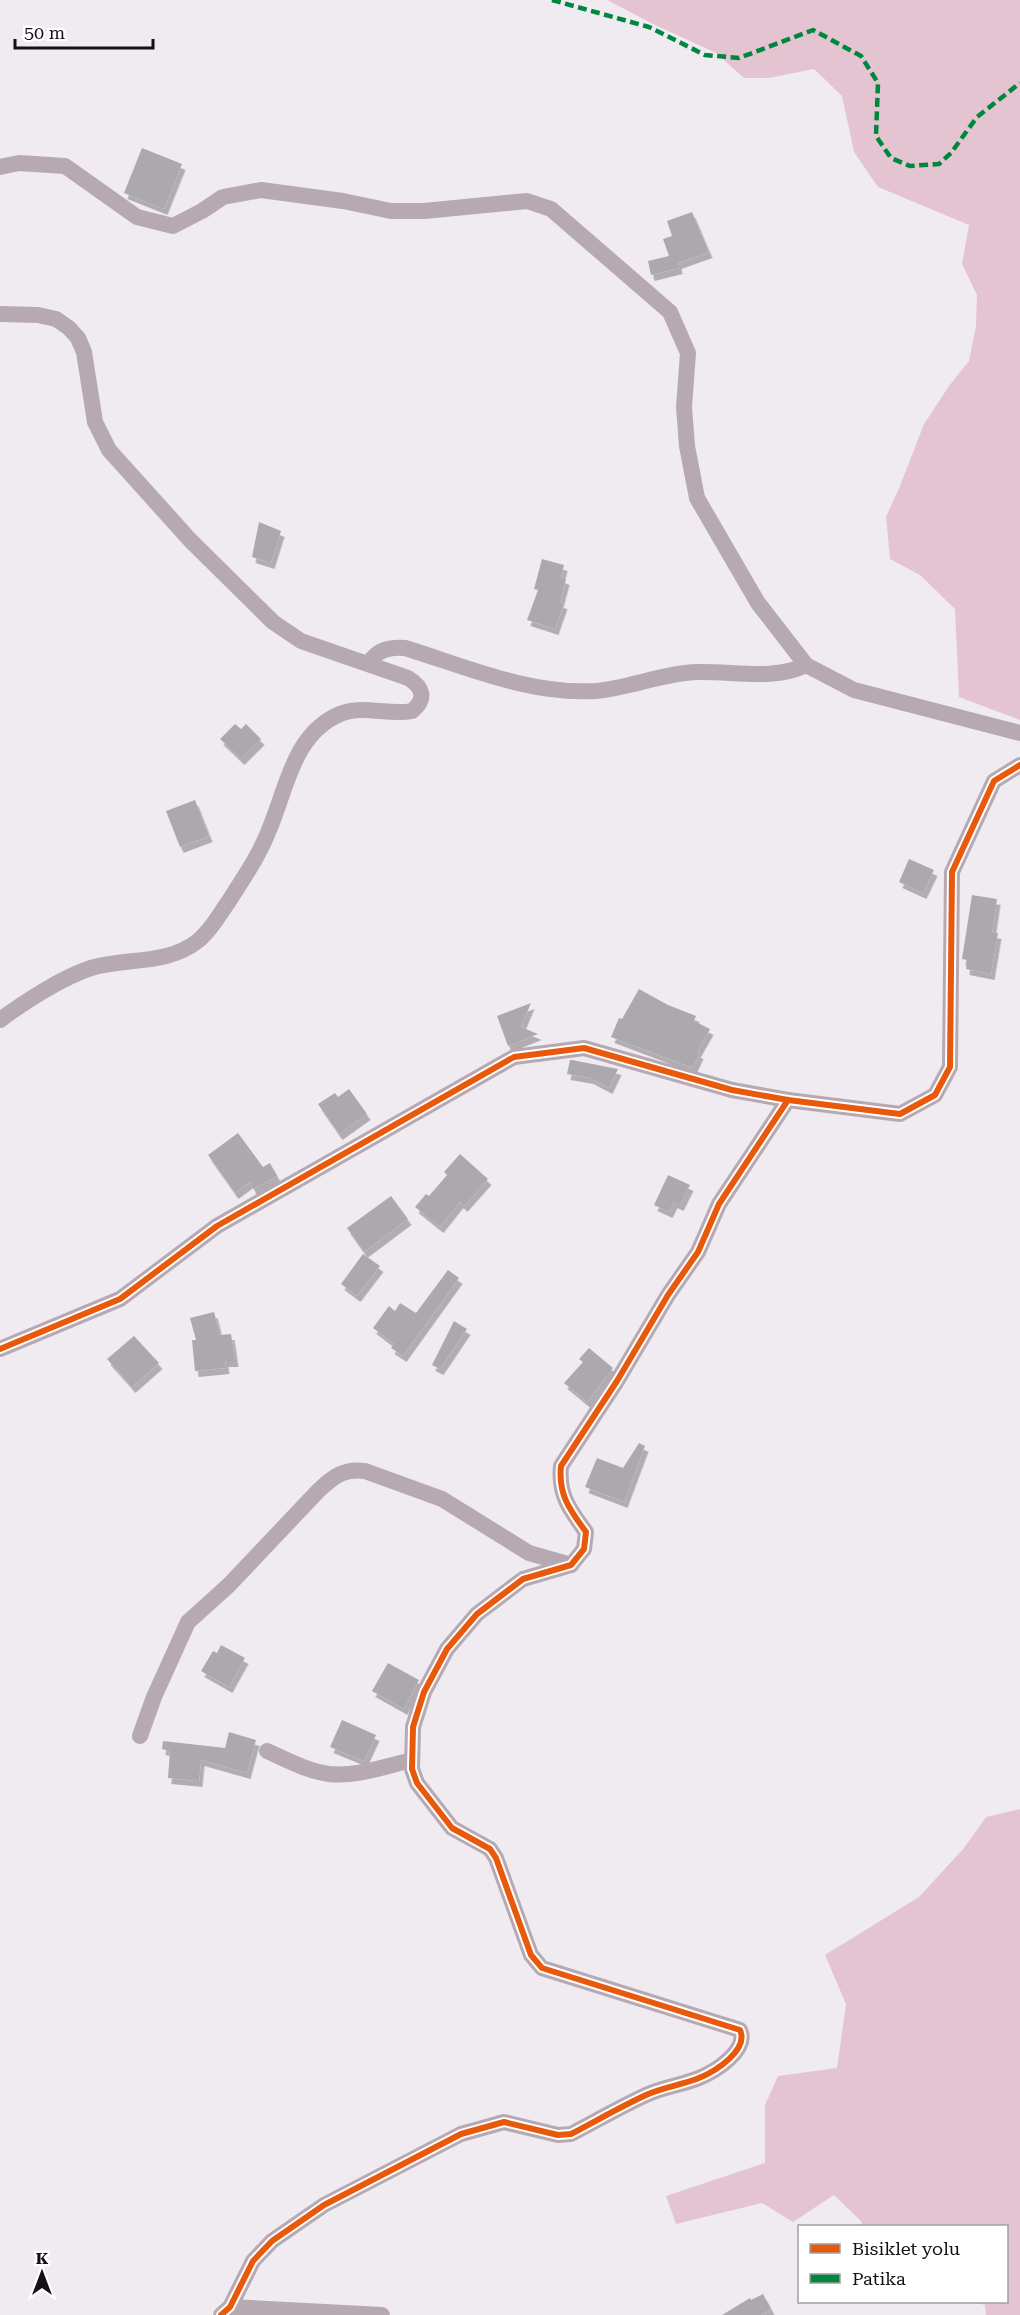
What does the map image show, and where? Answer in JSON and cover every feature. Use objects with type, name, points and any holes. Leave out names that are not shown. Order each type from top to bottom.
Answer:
[{"type":"street","points":[[0,167],[19,163],[65,166],[137,216],[173,226],[223,197],[261,190],[343,201],[391,211],[424,211],[527,201],[551,208],[670,312],[688,353],[684,407],[687,446],[698,498],[758,603],[806,665],[854,690],[1020,733]]},
{"type":"street","points":[[0,314],[38,315],[56,319],[78,338],[84,352],[95,422],[109,450],[190,540],[287,633],[319,648],[408,678],[417,683],[421,692],[421,699],[412,711],[402,713],[370,709],[341,713],[327,721],[300,749],[291,766],[270,828],[258,855],[211,929],[187,948],[173,955],[102,965],[74,975],[0,1020]]},
{"type":"street","points":[[369,663],[374,655],[381,651],[405,648],[530,687],[574,692],[621,687],[678,674],[783,673],[806,665]]},
{"type":"street","points":[[0,1350],[120,1299],[217,1226],[514,1057],[584,1048],[732,1090],[788,1100],[900,1114],[935,1095],[950,1067],[952,872],[994,781],[1020,765]]},
{"type":"street","points":[[382,2315],[225,2311],[253,2261],[272,2241],[324,2205],[461,2134],[504,2122],[565,2136],[647,2094],[700,2078],[720,2066],[742,2043],[743,2036],[740,2030],[542,1968],[531,1955],[496,1858],[490,1849],[452,1828],[417,1783],[412,1768],[413,1727],[423,1692],[447,1649],[477,1614],[524,1579],[571,1565],[584,1549],[586,1533],[568,1506],[560,1482],[561,1466],[617,1381],[668,1295],[698,1252],[719,1204],[788,1100]]},
{"type":"street","points":[[140,1736],[153,1697],[188,1622],[229,1585],[319,1490],[333,1477],[343,1472],[352,1469],[365,1471],[442,1499],[529,1553],[571,1565]]},
{"type":"street","points":[[267,1751],[306,1768],[328,1774],[345,1775],[412,1760]]},
{"type":"shaded area","points":[[607,0],[1020,0],[1020,720],[959,697],[955,609],[920,575],[890,559],[886,517],[924,424],[969,361],[976,326],[977,295],[962,264],[969,225],[878,187],[854,152],[842,96],[814,69],[769,78],[744,78],[716,53]]},
{"type":"shaded area","points":[[1020,1809],[1020,2315],[986,2315],[985,2305],[978,2303],[1008,2303],[1008,2225],[862,2225],[861,2221],[834,2195],[793,2222],[762,2203],[676,2224],[666,2196],[765,2163],[765,2105],[778,2076],[837,2068],[846,2004],[825,1955],[919,1897],[964,1848],[986,1817]]},
{"type":"building","points":[[142,148],[182,164],[164,209],[124,193]]},
{"type":"building","points":[[692,212],[709,252],[678,263],[679,268],[651,275],[648,261],[669,256],[663,239],[672,236],[667,221]]},
{"type":"building","points":[[259,522],[281,531],[271,563],[252,557]]},
{"type":"building","points":[[542,559],[564,565],[561,577],[566,579],[560,602],[564,603],[555,629],[527,620],[538,590],[534,589]]},
{"type":"building","points":[[235,724],[241,729],[246,724],[261,739],[241,759],[220,739]]},
{"type":"building","points":[[195,800],[209,836],[180,847],[166,811]]},
{"type":"building","points":[[909,859],[934,870],[923,893],[899,882]]},
{"type":"building","points":[[972,895],[997,899],[992,932],[998,933],[991,974],[966,969],[967,960],[962,959]]},
{"type":"building","points":[[639,989],[668,1005],[696,1016],[694,1021],[710,1029],[697,1052],[700,1053],[693,1068],[611,1037],[619,1018],[622,1019]]},
{"type":"building","points":[[531,1003],[521,1027],[538,1034],[508,1046],[497,1016]]},
{"type":"building","points":[[570,1060],[618,1069],[609,1088],[590,1078],[567,1074]]},
{"type":"building","points":[[349,1089],[367,1114],[339,1134],[318,1104],[335,1093],[338,1097]]},
{"type":"building","points":[[238,1133],[263,1167],[270,1163],[277,1176],[253,1189],[250,1182],[235,1193],[208,1155]]},
{"type":"building","points":[[460,1154],[488,1179],[464,1206],[460,1202],[440,1227],[415,1207],[426,1194],[429,1196],[447,1175],[444,1172]]},
{"type":"building","points":[[668,1175],[690,1185],[680,1205],[674,1202],[669,1212],[654,1205]]},
{"type":"building","points":[[391,1196],[408,1219],[364,1252],[347,1228]]},
{"type":"building","points":[[363,1254],[380,1266],[357,1296],[341,1284]]},
{"type":"building","points":[[448,1270],[459,1278],[403,1356],[391,1348],[394,1344],[373,1328],[389,1306],[395,1311],[400,1303],[416,1313]]},
{"type":"building","points":[[214,1312],[220,1335],[231,1334],[235,1361],[225,1361],[226,1368],[195,1371],[192,1340],[196,1340],[190,1318]]},
{"type":"building","points":[[454,1321],[467,1329],[440,1369],[432,1365]]},
{"type":"building","points":[[134,1336],[159,1363],[132,1387],[107,1359]]},
{"type":"building","points":[[589,1348],[613,1368],[587,1402],[564,1383],[583,1362],[579,1359]]},
{"type":"building","points":[[639,1443],[645,1446],[624,1502],[585,1487],[597,1458],[623,1468]]},
{"type":"building","points":[[221,1645],[245,1658],[229,1687],[201,1671],[213,1651],[217,1653]]},
{"type":"building","points":[[388,1663],[419,1680],[404,1709],[372,1691]]},
{"type":"building","points":[[342,1720],[376,1735],[364,1761],[330,1747]]},
{"type":"building","points":[[229,1732],[256,1740],[247,1773],[201,1760],[199,1781],[168,1778],[170,1751],[162,1749],[163,1741],[225,1748]]},
{"type":"building","points":[[763,2294],[771,2309],[761,2315],[722,2315],[750,2298],[751,2300]]},
{"type":"marked path","points":[[552,0],[649,27],[705,55],[739,58],[813,30],[861,56],[878,83],[876,136],[891,158],[910,166],[939,164],[951,153],[977,117],[1020,83]]},
{"type":"cycle path","points":[[0,1349],[120,1299],[217,1226],[514,1057],[584,1048],[732,1090],[788,1100],[900,1114],[935,1095],[950,1067],[952,872],[994,781],[1020,765]]},
{"type":"cycle path","points":[[221,2315],[230,2307],[253,2261],[272,2241],[324,2205],[461,2134],[504,2122],[558,2135],[571,2134],[646,2095],[706,2075],[729,2059],[740,2045],[742,2038],[740,2030],[542,1968],[531,1955],[496,1858],[490,1849],[452,1828],[417,1783],[412,1769],[413,1727],[424,1692],[447,1649],[477,1614],[523,1579],[571,1565],[584,1549],[586,1532],[566,1502],[561,1485],[561,1466],[617,1381],[668,1295],[698,1252],[719,1204],[788,1100]]}]
